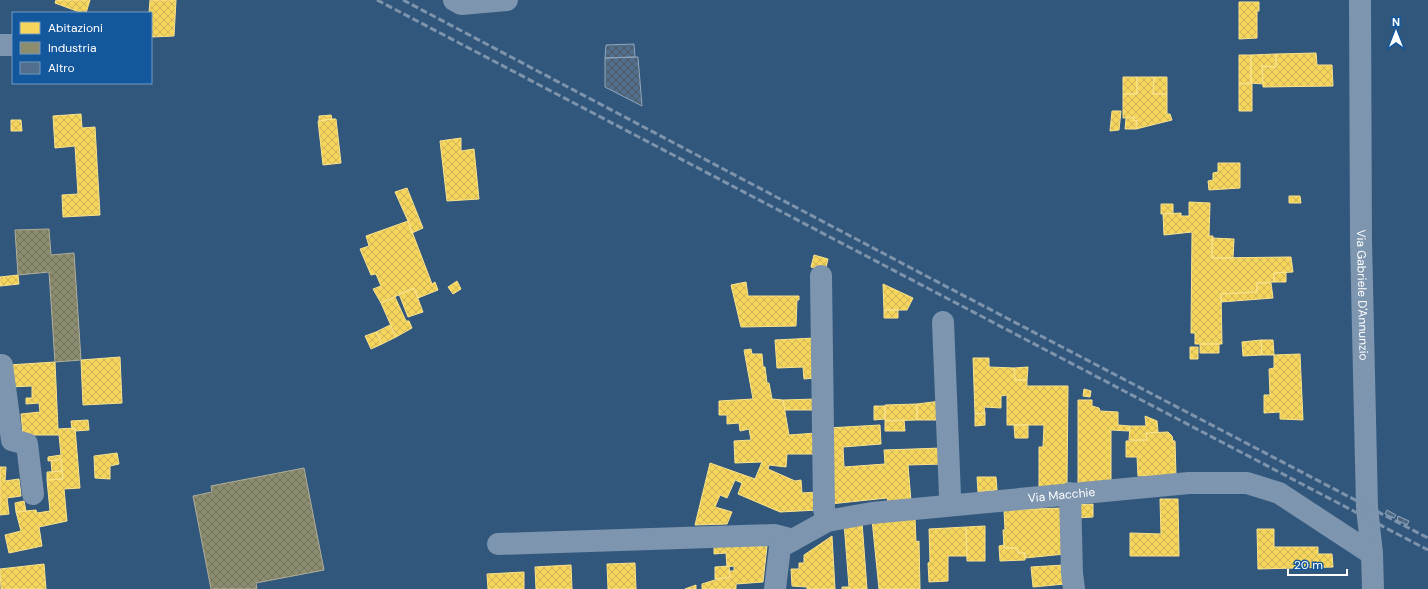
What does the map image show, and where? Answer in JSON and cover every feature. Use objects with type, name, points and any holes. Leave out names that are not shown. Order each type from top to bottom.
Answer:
[{"type":"street","points":[[457,2],[507,0]]},
{"type":"street","name":"Via Gabriele D'Annunzio","points":[[1360,0],[1361,241],[1367,506],[1372,554],[1373,589]]},
{"type":"street","points":[[0,45],[12,45]]},
{"type":"street","points":[[821,276],[824,509],[827,521]]},
{"type":"street","points":[[943,322],[951,505]]},
{"type":"street","points":[[0,365],[2,365],[12,440],[27,444],[33,494]]},
{"type":"street","name":"Via Macchie","points":[[775,589],[780,547],[827,521],[872,513],[1070,493],[1189,483],[1247,483],[1278,493],[1372,554]]},
{"type":"street","points":[[1070,493],[1072,573],[1074,589]]},
{"type":"street","points":[[498,544],[774,535],[793,540]]},
{"type":"building: Abitazioni","points":[[56,0],[90,0],[86,12],[79,12],[55,3]]},
{"type":"building: Abitazioni","points":[[150,0],[176,0],[174,36],[152,37],[152,12],[149,12]]},
{"type":"building: Abitazioni","points":[[1239,2],[1259,2],[1259,11],[1257,11],[1257,38],[1239,39]]},
{"type":"building: Abitazioni","points":[[1316,53],[1317,65],[1332,65],[1333,86],[1263,87],[1262,66],[1276,67],[1276,54]]},
{"type":"building: Abitazioni","points":[[1276,54],[1276,67],[1262,66],[1263,84],[1251,83],[1251,55]]},
{"type":"building: Abitazioni","points":[[1239,55],[1251,55],[1251,83],[1239,84]]},
{"type":"building: Abitazioni","points":[[1123,77],[1137,77],[1137,94],[1123,94]]},
{"type":"building: Abitazioni","points":[[1137,77],[1154,77],[1153,94],[1167,94],[1167,114],[1170,114],[1172,120],[1136,129],[1137,120],[1134,121],[1134,117],[1123,118],[1123,94],[1137,94]]},
{"type":"building: Abitazioni","points":[[1154,77],[1167,77],[1167,94],[1153,94]]},
{"type":"building: Abitazioni","points":[[1252,83],[1252,111],[1239,111],[1239,84]]},
{"type":"building: Abitazioni","points":[[1112,111],[1121,111],[1119,130],[1110,131]]},
{"type":"building: Abitazioni","points":[[81,114],[82,128],[95,127],[100,215],[63,217],[62,195],[78,194],[75,146],[55,148],[53,116]]},
{"type":"building: Abitazioni","points":[[331,115],[332,119],[319,121],[319,116]]},
{"type":"building: Abitazioni","points":[[1134,117],[1134,121],[1137,120],[1136,129],[1125,129],[1126,118]]},
{"type":"building: Abitazioni","points":[[336,119],[341,163],[323,165],[318,121]]},
{"type":"building: Abitazioni","points":[[11,120],[21,120],[22,131],[11,131]]},
{"type":"building: Abitazioni","points":[[461,138],[461,151],[474,149],[479,199],[447,201],[440,141]]},
{"type":"building: Abitazioni","points":[[1218,163],[1240,163],[1240,188],[1209,190],[1208,181],[1213,180],[1213,173],[1218,172]]},
{"type":"building: Abitazioni","points":[[407,188],[423,228],[412,233],[395,192]]},
{"type":"building: Abitazioni","points":[[1289,196],[1300,196],[1301,203],[1289,203]]},
{"type":"building: Abitazioni","points":[[1189,202],[1210,203],[1209,236],[1213,236],[1212,258],[1291,257],[1293,272],[1274,273],[1274,282],[1257,283],[1257,292],[1221,294],[1222,344],[1195,344],[1195,333],[1191,333],[1192,232],[1164,235],[1163,214],[1181,213],[1181,216],[1189,216]]},
{"type":"building: Abitazioni","points":[[1161,204],[1173,204],[1173,213],[1161,214]]},
{"type":"building: Abitazioni","points":[[408,221],[432,284],[435,282],[438,290],[418,298],[414,288],[381,303],[373,289],[381,286],[376,274],[371,275],[360,249],[369,246],[366,236]]},
{"type":"building: Abitazioni","points":[[1212,238],[1234,239],[1233,258],[1212,258]]},
{"type":"building: Abitazioni","points":[[814,255],[828,259],[825,271],[811,267]]},
{"type":"building: Abitazioni","points":[[1286,272],[1286,282],[1274,282],[1274,273]]},
{"type":"building: Abitazioni","points":[[18,275],[19,284],[0,286],[0,277]]},
{"type":"building: Abitazioni","points":[[457,281],[461,289],[453,294],[448,287]]},
{"type":"building: Abitazioni","points":[[746,282],[748,296],[799,296],[799,300],[797,300],[796,326],[741,327],[731,285]]},
{"type":"building: Abitazioni","points":[[1257,283],[1271,283],[1273,298],[1221,302],[1221,294],[1257,292]]},
{"type":"building: Abitazioni","points":[[883,284],[913,298],[907,310],[884,310]]},
{"type":"building: Abitazioni","points":[[414,288],[423,312],[408,317],[399,294]]},
{"type":"building: Abitazioni","points":[[395,297],[406,321],[409,321],[412,328],[396,337],[381,303]]},
{"type":"building: Abitazioni","points":[[884,310],[898,310],[898,318],[884,318]]},
{"type":"building: Abitazioni","points":[[390,325],[396,337],[382,344],[376,332]]},
{"type":"building: Abitazioni","points":[[376,332],[382,344],[371,349],[365,336]]},
{"type":"building: Abitazioni","points":[[814,338],[815,378],[804,379],[803,367],[777,368],[775,340]]},
{"type":"building: Abitazioni","points":[[1261,340],[1273,340],[1274,355],[1262,355]]},
{"type":"building: Abitazioni","points":[[1261,340],[1262,355],[1243,356],[1242,342]]},
{"type":"building: Abitazioni","points":[[1200,344],[1219,344],[1219,353],[1200,353]]},
{"type":"building: Abitazioni","points":[[1190,347],[1198,347],[1198,359],[1190,359]]},
{"type":"building: Abitazioni","points":[[751,349],[752,354],[762,354],[763,367],[765,367],[767,383],[769,383],[772,399],[783,400],[789,435],[816,433],[814,454],[787,454],[786,467],[769,465],[768,469],[795,481],[801,480],[802,493],[818,492],[818,510],[780,512],[738,494],[742,483],[735,480],[727,498],[720,495],[715,507],[732,512],[727,524],[695,525],[710,463],[755,479],[762,462],[735,463],[734,441],[751,440],[749,429],[740,431],[739,423],[727,424],[727,415],[719,415],[719,401],[753,399],[744,350]]},
{"type":"building: Abitazioni","points":[[1300,354],[1303,420],[1280,419],[1280,412],[1264,413],[1264,395],[1270,395],[1269,369],[1274,368],[1274,355]]},
{"type":"building: Abitazioni","points":[[120,357],[122,403],[83,405],[81,360]]},
{"type":"building: Abitazioni","points":[[973,358],[989,358],[989,367],[1014,368],[1015,380],[1027,380],[1027,386],[1068,386],[1067,485],[1039,487],[1039,447],[1043,447],[1044,425],[1007,425],[1007,395],[1001,396],[1001,408],[984,407],[985,413],[975,414]]},
{"type":"building: Abitazioni","points":[[55,362],[58,429],[75,428],[80,488],[64,489],[67,521],[39,527],[42,546],[9,553],[5,535],[21,531],[16,512],[36,510],[37,513],[50,511],[47,480],[63,479],[61,459],[48,461],[48,457],[61,455],[59,435],[23,435],[21,414],[40,412],[39,403],[26,404],[26,398],[32,398],[32,386],[9,387],[8,365]]},
{"type":"building: Abitazioni","points":[[1028,367],[1027,380],[1015,380],[1014,368]]},
{"type":"building: Abitazioni","points":[[1084,389],[1091,391],[1090,397],[1083,396]]},
{"type":"building: Abitazioni","points":[[816,399],[816,410],[785,410],[783,400]]},
{"type":"building: Abitazioni","points":[[1078,400],[1092,400],[1092,406],[1099,408],[1100,411],[1118,412],[1118,425],[1130,426],[1129,431],[1111,430],[1111,481],[1078,484]]},
{"type":"building: Abitazioni","points":[[941,401],[941,420],[917,420],[917,404]]},
{"type":"building: Abitazioni","points":[[917,404],[917,420],[885,421],[885,405]]},
{"type":"building: Abitazioni","points":[[874,406],[885,406],[885,419],[874,420]]},
{"type":"building: Abitazioni","points":[[985,413],[985,425],[975,426],[975,414]]},
{"type":"building: Abitazioni","points":[[1145,416],[1157,421],[1158,432],[1146,433],[1147,440],[1129,440],[1130,426],[1146,426]]},
{"type":"building: Abitazioni","points":[[88,420],[89,430],[75,431],[75,428],[72,429],[71,421]]},
{"type":"building: Abitazioni","points":[[904,420],[905,431],[885,431],[885,421]]},
{"type":"building: Abitazioni","points":[[880,425],[881,444],[843,447],[844,467],[885,464],[884,450],[942,448],[943,464],[908,465],[911,501],[888,502],[887,498],[830,504],[828,428]]},
{"type":"building: Abitazioni","points":[[1014,425],[1028,425],[1028,438],[1015,438]]},
{"type":"building: Abitazioni","points":[[1168,432],[1172,436],[1173,441],[1175,441],[1176,476],[1149,479],[1149,476],[1138,476],[1137,457],[1126,457],[1126,441],[1147,440],[1146,433]]},
{"type":"building: Abitazioni","points":[[117,453],[119,464],[110,466],[110,479],[95,478],[94,456]]},
{"type":"building: Abitazioni","points":[[61,459],[62,471],[52,472],[51,461]]},
{"type":"building: Abitazioni","points":[[0,467],[6,467],[5,481],[19,479],[21,496],[7,498],[9,514],[0,515]]},
{"type":"building: Abitazioni","points":[[62,471],[63,479],[47,480],[47,472]]},
{"type":"building: Abitazioni","points":[[977,477],[996,477],[997,490],[978,492]]},
{"type":"building: Abitazioni","points":[[1160,499],[1178,499],[1179,556],[1130,556],[1130,533],[1161,534]]},
{"type":"building: Abitazioni","points":[[24,501],[26,511],[16,512],[15,503]]},
{"type":"building: Abitazioni","points":[[1093,504],[1093,517],[1076,518],[1075,505]]},
{"type":"building: Abitazioni","points":[[1063,508],[1065,554],[1025,558],[1025,553],[1018,553],[1017,548],[1004,548],[1004,510]]},
{"type":"building: Abitazioni","points":[[915,518],[916,542],[919,541],[920,589],[879,589],[872,520]]},
{"type":"building: Abitazioni","points":[[862,522],[867,589],[842,589],[842,587],[849,587],[844,523]]},
{"type":"building: Abitazioni","points":[[985,526],[985,561],[967,561],[966,527]]},
{"type":"building: Abitazioni","points":[[966,527],[967,556],[948,556],[948,581],[929,582],[929,529]]},
{"type":"building: Abitazioni","points":[[1257,529],[1274,529],[1274,547],[1318,547],[1318,554],[1332,554],[1333,567],[1258,569]]},
{"type":"building: Abitazioni","points":[[832,536],[835,589],[807,589],[807,587],[792,586],[791,569],[799,569],[799,563],[804,563],[804,555]]},
{"type":"building: Abitazioni","points":[[714,545],[767,546],[763,582],[736,584],[736,589],[702,589],[702,584],[730,577],[729,571],[734,571],[734,566],[727,567],[726,553],[714,554]]},
{"type":"building: Abitazioni","points":[[1004,545],[1004,548],[1017,548],[1018,553],[1025,553],[1025,560],[1000,561],[999,546]]},
{"type":"building: Abitazioni","points":[[635,563],[636,589],[608,589],[607,564]]},
{"type":"building: Abitazioni","points":[[44,564],[46,589],[1,589],[0,569]]},
{"type":"building: Abitazioni","points":[[571,565],[572,589],[536,589],[535,567]]},
{"type":"building: Abitazioni","points":[[1064,565],[1065,584],[1033,587],[1031,567]]},
{"type":"building: Abitazioni","points":[[729,566],[730,577],[715,579],[715,567]]},
{"type":"building: Abitazioni","points":[[524,572],[524,589],[488,589],[487,574]]},
{"type":"building: Abitazioni","points":[[696,585],[696,589],[685,589]]},
{"type":"building: Industria","points":[[49,229],[51,255],[74,253],[81,360],[55,362],[49,272],[18,275],[15,230]]},
{"type":"building: Industria","points":[[304,468],[324,570],[256,583],[257,589],[211,589],[193,496],[212,492],[211,486]]},
{"type":"building: Altro","points":[[634,44],[635,57],[605,58],[606,45]]},
{"type":"building: Altro","points":[[638,57],[642,106],[605,87],[605,58]]},
{"type":"building: Altro","points":[[1387,510],[1396,515],[1394,518],[1385,514]]},
{"type":"building: Altro","points":[[1398,516],[1409,521],[1407,525],[1397,520]]},
{"type":"railway","points":[[377,0],[1428,550]]},
{"type":"railway","points":[[403,0],[930,278],[1428,538]]}]
